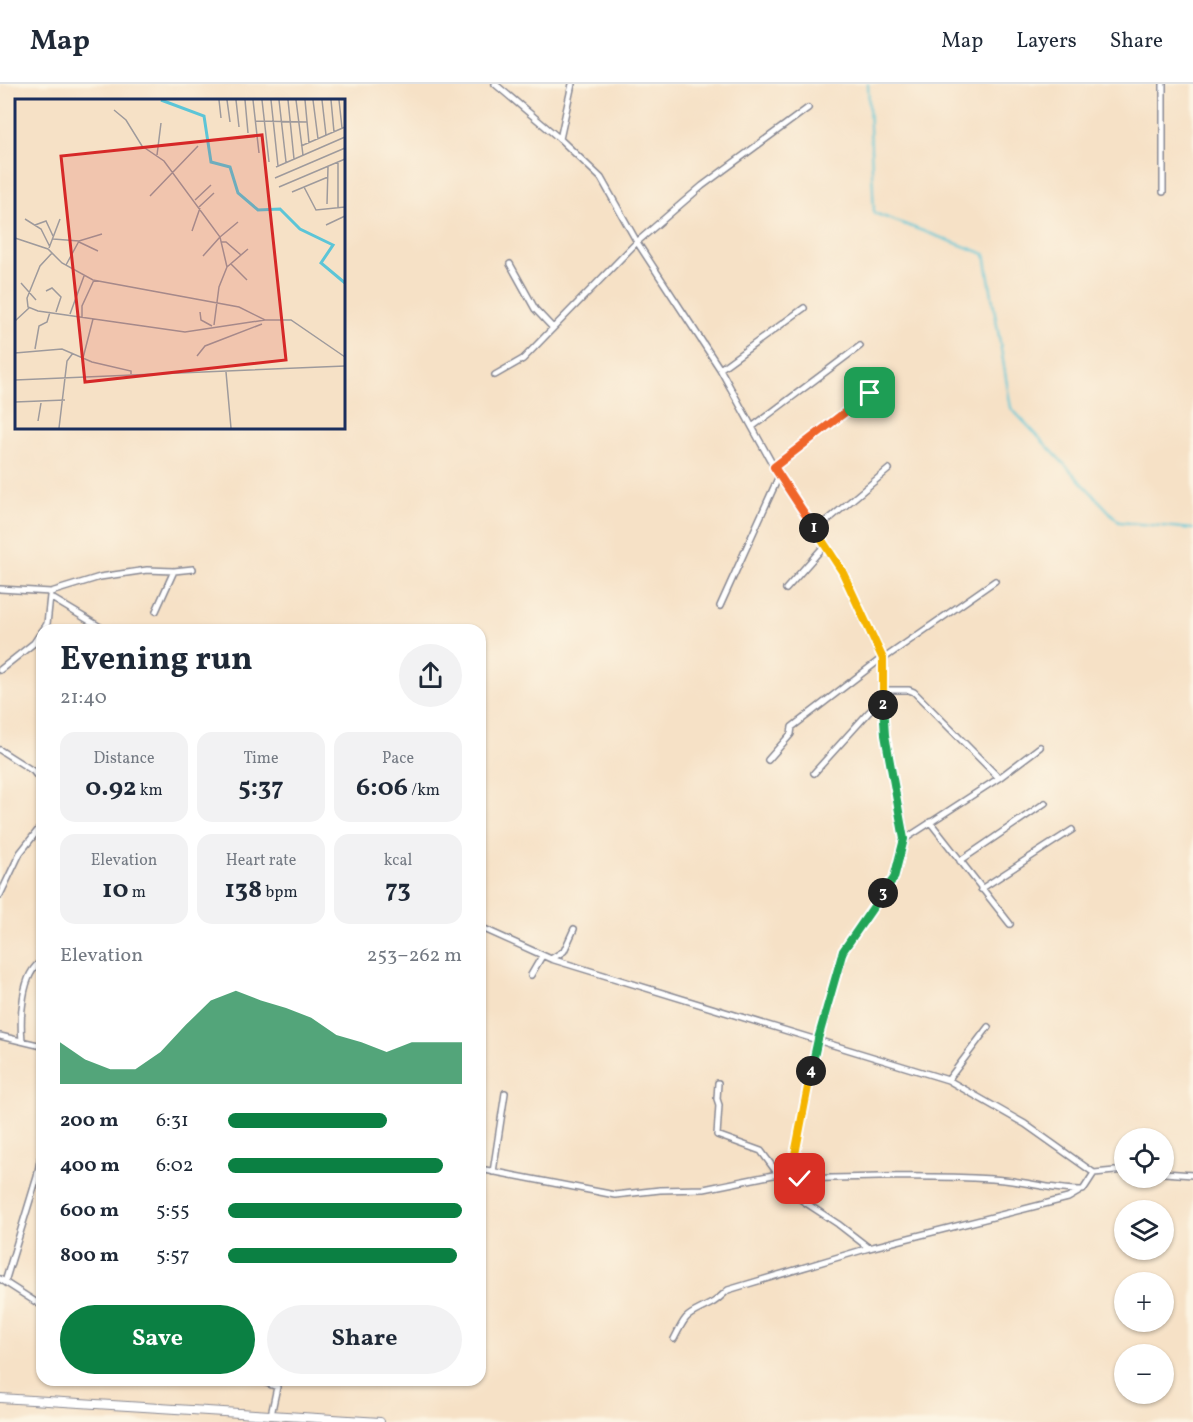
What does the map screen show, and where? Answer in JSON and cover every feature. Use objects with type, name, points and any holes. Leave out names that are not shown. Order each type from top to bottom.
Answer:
[{"type":"main road","points":[[0,1398],[380,1422]]},
{"type":"street","points":[[495,84],[560,139],[601,178],[637,242],[720,369],[779,476],[842,571],[882,658],[885,735],[904,839],[894,878],[843,951],[818,1039],[792,1170],[798,1178],[802,1179],[910,1176],[990,1179],[1010,1180],[1064,1190],[1083,1190]]},
{"type":"street","points":[[560,139],[572,84]]},
{"type":"street","points":[[1162,84],[1163,192]]},
{"type":"street","points":[[495,375],[523,359],[637,242],[702,186],[808,108]]},
{"type":"street","points":[[510,264],[535,309],[553,328]]},
{"type":"street","points":[[720,369],[804,308]]},
{"type":"street","points":[[752,427],[860,345]]},
{"type":"street","points":[[774,467],[870,393]]},
{"type":"street","points":[[816,530],[889,469]]},
{"type":"street","points":[[720,606],[779,476]]},
{"type":"street","points":[[786,589],[826,544]]},
{"type":"street","points":[[0,590],[51,594],[112,575],[147,570],[192,569]]},
{"type":"street","points":[[156,611],[174,571]]},
{"type":"street","points":[[768,760],[791,734],[792,727],[882,658],[995,581]]},
{"type":"street","points":[[51,594],[96,624]]},
{"type":"street","points":[[47,624],[51,594]]},
{"type":"street","points":[[0,670],[36,639]]},
{"type":"street","points":[[882,690],[914,692],[999,778]]},
{"type":"street","points":[[814,773],[869,712],[882,701]]},
{"type":"street","points":[[904,839],[999,778],[1040,747]]},
{"type":"street","points":[[0,750],[36,775]]},
{"type":"street","points":[[960,861],[1045,803]]},
{"type":"street","points":[[930,822],[1010,924]]},
{"type":"street","points":[[981,889],[1072,830]]},
{"type":"street","points":[[0,895],[20,853],[36,833]]},
{"type":"street","points":[[551,959],[564,951],[574,929]]},
{"type":"street","points":[[486,930],[551,959],[948,1080],[1025,1124],[1094,1173],[1114,1171]]},
{"type":"street","points":[[531,975],[542,956]]},
{"type":"street","points":[[22,1041],[20,1018],[24,997],[36,965]]},
{"type":"street","points":[[948,1080],[988,1027]]},
{"type":"street","points":[[0,1036],[36,1044]]},
{"type":"street","points":[[717,1083],[719,1105],[717,1135],[761,1151],[778,1174]]},
{"type":"street","points":[[493,1172],[505,1093]]},
{"type":"street","points":[[486,1170],[552,1181],[615,1195],[660,1190],[704,1189],[792,1170]]},
{"type":"street","points":[[674,1340],[684,1320],[691,1312],[713,1303],[728,1290],[869,1248],[1068,1198],[1083,1190],[1094,1173]]},
{"type":"street","points":[[1174,1174],[1193,1175]]},
{"type":"street","points":[[36,1180],[2,1281],[36,1302]]},
{"type":"street","points":[[783,1188],[838,1224],[869,1248]]},
{"type":"street","points":[[271,1415],[277,1387],[274,1386]]},
{"type":"waterway","points":[[868,84],[874,213],[985,254],[1011,408],[1119,522],[1193,529]]},
{"type":"route","points":[[800,1179],[792,1170],[818,1039],[843,951],[894,878],[904,839],[885,735],[882,690],[883,659],[842,571],[774,467],[870,393]]}]
